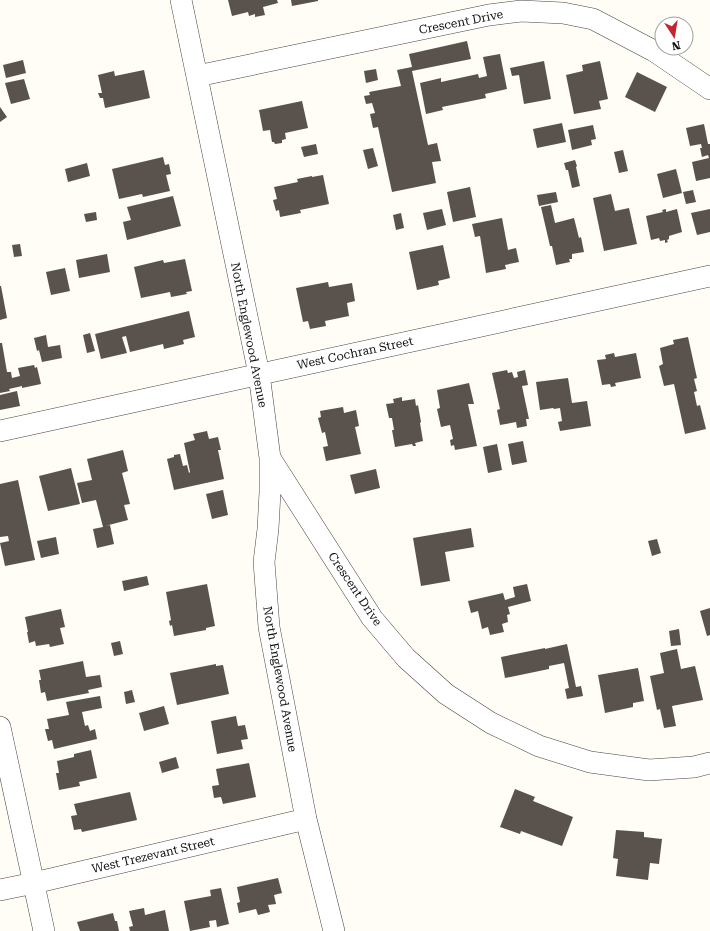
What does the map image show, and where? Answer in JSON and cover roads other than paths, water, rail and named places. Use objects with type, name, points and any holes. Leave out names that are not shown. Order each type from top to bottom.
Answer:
[{"type":"street","name":"North Englewood Avenue","points":[[181,0],[259,374],[270,458],[268,529],[264,562],[269,627],[306,819],[334,931]]},
{"type":"street","name":"Crescent Drive","points":[[197,76],[489,15],[521,11],[563,13],[593,19],[654,51],[710,89]]},
{"type":"street","name":"West Cochran Street","points":[[0,431],[710,276]]},
{"type":"street","name":"Crescent Drive","points":[[270,458],[372,618],[406,658],[446,694],[491,723],[539,746],[590,762],[649,770],[694,767],[710,763]]},
{"type":"street","points":[[0,727],[44,931]]},
{"type":"street","name":"West Trezevant Street","points":[[0,890],[306,819]]}]
